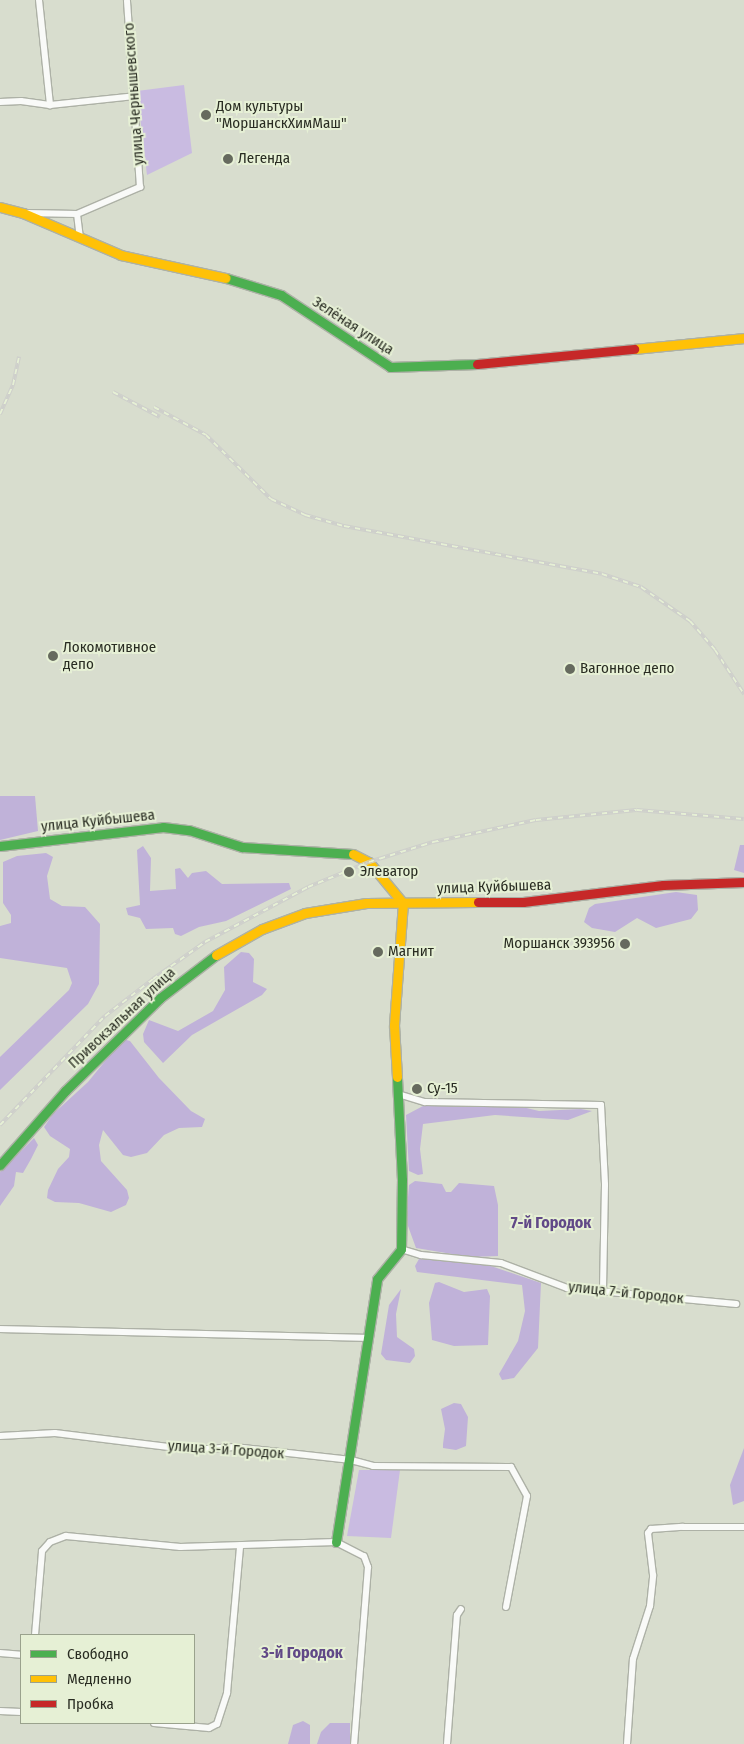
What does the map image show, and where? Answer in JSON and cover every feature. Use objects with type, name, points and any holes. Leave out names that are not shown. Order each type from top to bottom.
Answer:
[{"type":"street","points":[[39,0],[50,105]]},
{"type":"street","name":"улица Чернышевского","points":[[127,0],[140,187]]},
{"type":"street","points":[[0,102],[21,101],[50,105],[135,96]]},
{"type":"street","name":"Зелёная улица","points":[[23,213],[77,214],[140,187]]},
{"type":"street","name":"Зелёная улица","points":[[0,207],[23,213],[121,255],[238,281],[281,295],[390,368],[441,368],[744,338]]},
{"type":"street","points":[[77,214],[80,238]]},
{"type":"street","name":"улица Куйбышева","points":[[0,846],[128,830],[163,828],[188,830],[242,847],[352,853],[369,862],[403,902],[522,902],[663,885],[744,882]]},
{"type":"street","points":[[336,1542],[351,1460],[377,1280],[401,1249],[395,986],[403,902]]},
{"type":"street","name":"Привокзальная улица","points":[[0,1165],[65,1091],[160,998],[229,946],[262,929],[305,913],[356,904],[403,902]]},
{"type":"street","points":[[398,1094],[425,1102],[601,1105],[605,1185],[603,1292]]},
{"type":"street","name":"улица 7-й Городок","points":[[401,1249],[421,1255],[501,1263],[567,1288],[736,1304]]},
{"type":"street","points":[[0,1329],[368,1338]]},
{"type":"street","name":"улица 3-й Городок","points":[[0,1436],[54,1433],[193,1450],[234,1447],[351,1460],[373,1466],[511,1467],[527,1496],[506,1606]]},
{"type":"street","points":[[627,1744],[633,1659],[650,1606],[653,1575],[648,1533],[651,1530],[683,1527],[744,1527]]},
{"type":"street","points":[[35,1634],[42,1551],[50,1542],[73,1536],[180,1547],[336,1542],[364,1556],[368,1567],[354,1744]]},
{"type":"street","points":[[165,1724],[208,1728],[217,1724],[227,1693],[240,1546]]},
{"type":"street","points":[[447,1744],[457,1615],[461,1609]]},
{"type":"street","points":[[0,1653],[20,1656]]},
{"type":"street","points":[[0,1711],[20,1712]]},
{"type":"shaded area","points":[[184,85],[192,153],[147,175],[137,91]]},
{"type":"shaded area","points":[[0,796],[35,796],[38,831],[0,840]]},
{"type":"shaded area","points":[[740,845],[744,845],[744,873],[734,870]]},
{"type":"shaded area","points":[[143,846],[151,858],[150,891],[176,889],[175,869],[180,868],[188,878],[192,873],[206,871],[222,884],[289,883],[291,889],[226,921],[199,927],[181,936],[175,934],[173,928],[146,929],[140,918],[128,915],[126,908],[140,905],[137,850]]},
{"type":"shaded area","points":[[46,853],[53,857],[47,876],[50,899],[62,906],[85,907],[100,924],[99,984],[88,1004],[0,1090],[0,1057],[69,990],[72,983],[67,968],[0,958],[0,926],[11,923],[11,915],[3,903],[3,862],[17,856]]},
{"type":"shaded area","points":[[676,892],[697,895],[698,910],[691,919],[656,928],[637,918],[615,932],[592,928],[584,922],[589,908],[595,904]]},
{"type":"shaded area","points":[[241,952],[249,953],[254,959],[253,982],[267,989],[262,995],[192,1035],[163,1063],[144,1042],[143,1034],[149,1020],[178,1031],[213,1011],[225,990],[224,967]]},
{"type":"shaded area","points":[[123,1039],[130,1041],[159,1078],[191,1111],[205,1119],[202,1127],[179,1128],[164,1135],[147,1153],[131,1157],[123,1155],[103,1130],[99,1145],[101,1161],[127,1190],[129,1198],[126,1205],[111,1212],[79,1203],[55,1202],[47,1198],[48,1190],[58,1169],[69,1157],[70,1149],[50,1136],[44,1127],[53,1114],[88,1082]]},
{"type":"shaded area","points":[[423,1106],[518,1106],[539,1111],[581,1109],[592,1111],[568,1120],[495,1115],[423,1124],[420,1149],[423,1174],[418,1175],[409,1171],[406,1115]]},
{"type":"shaded area","points":[[34,1138],[38,1145],[31,1159],[23,1173],[16,1172],[14,1186],[0,1206],[0,1172]]},
{"type":"shaded area","points":[[415,1181],[442,1184],[446,1192],[451,1192],[459,1183],[494,1186],[498,1205],[498,1256],[470,1257],[416,1248],[408,1226],[407,1210],[409,1185]]},
{"type":"shaded area","points":[[419,1259],[482,1263],[541,1283],[538,1348],[514,1378],[502,1380],[499,1374],[518,1341],[525,1311],[522,1285],[417,1272],[415,1266]]},
{"type":"shaded area","points":[[439,1282],[464,1292],[487,1289],[490,1296],[488,1345],[454,1346],[432,1340],[429,1303],[435,1283]]},
{"type":"shaded area","points":[[401,1289],[396,1314],[397,1337],[414,1349],[415,1356],[410,1363],[386,1360],[381,1354],[389,1305]]},
{"type":"shaded area","points":[[454,1403],[461,1404],[468,1417],[466,1446],[456,1450],[443,1448],[445,1429],[441,1409]]},
{"type":"shaded area","points":[[744,1448],[744,1501],[733,1505],[730,1485]]},
{"type":"shaded area","points":[[359,1470],[400,1470],[391,1538],[347,1536]]},
{"type":"shaded area","points":[[303,1721],[310,1725],[310,1744],[288,1744],[293,1725]]},
{"type":"shaded area","points":[[330,1723],[350,1723],[350,1744],[317,1744],[321,1732]]},
{"type":"railway","points":[[0,414],[13,385],[19,357]]},
{"type":"railway","points":[[113,392],[160,417]]},
{"type":"railway","points":[[154,407],[206,435],[271,499],[305,515],[344,526],[602,574],[641,587],[690,621],[715,650],[744,694]]},
{"type":"railway","points":[[0,1125],[105,1016],[205,942],[308,887],[369,862],[433,842],[536,820],[637,810],[744,819]]},
{"type":"traffic: fast","points":[[226,278],[281,295],[390,367],[477,364]]},
{"type":"traffic: fast","points":[[0,846],[163,827],[189,830],[242,847],[353,854]]},
{"type":"traffic: fast","points":[[0,1165],[65,1091],[160,998],[216,955]]},
{"type":"traffic: fast","points":[[336,1542],[377,1279],[401,1249],[402,1180],[397,1077]]},
{"type":"traffic: slow","points":[[0,207],[23,213],[121,255],[226,278]]},
{"type":"traffic: slow","points":[[634,349],[744,338]]},
{"type":"traffic: slow","points":[[353,854],[369,862],[403,903]]},
{"type":"traffic: slow","points":[[216,955],[262,929],[305,913],[366,903],[478,902]]},
{"type":"traffic: slow","points":[[397,1077],[394,1025],[403,903]]},
{"type":"traffic: jam","points":[[477,364],[634,349]]},
{"type":"traffic: jam","points":[[478,902],[523,902],[663,885],[744,882]]},
{"type":"place","name":"Дом культуры \"МоршанскХимМаш\"","points":[[206,115]]},
{"type":"place","name":"Легенда","points":[[228,159]]},
{"type":"place","name":"Локомотивное депо","points":[[53,656]]},
{"type":"place","name":"Вагонное депо","points":[[570,669]]},
{"type":"place","name":"Элеватор","points":[[349,872]]},
{"type":"place","name":"Моршанск 393956","points":[[625,944]]},
{"type":"place","name":"Магнит","points":[[378,952]]},
{"type":"place","name":"Су-15","points":[[417,1089]]},
{"type":"district","name":"7-й Городок","points":[[551,1223]]},
{"type":"district","name":"3-й Городок","points":[[302,1653]]}]
